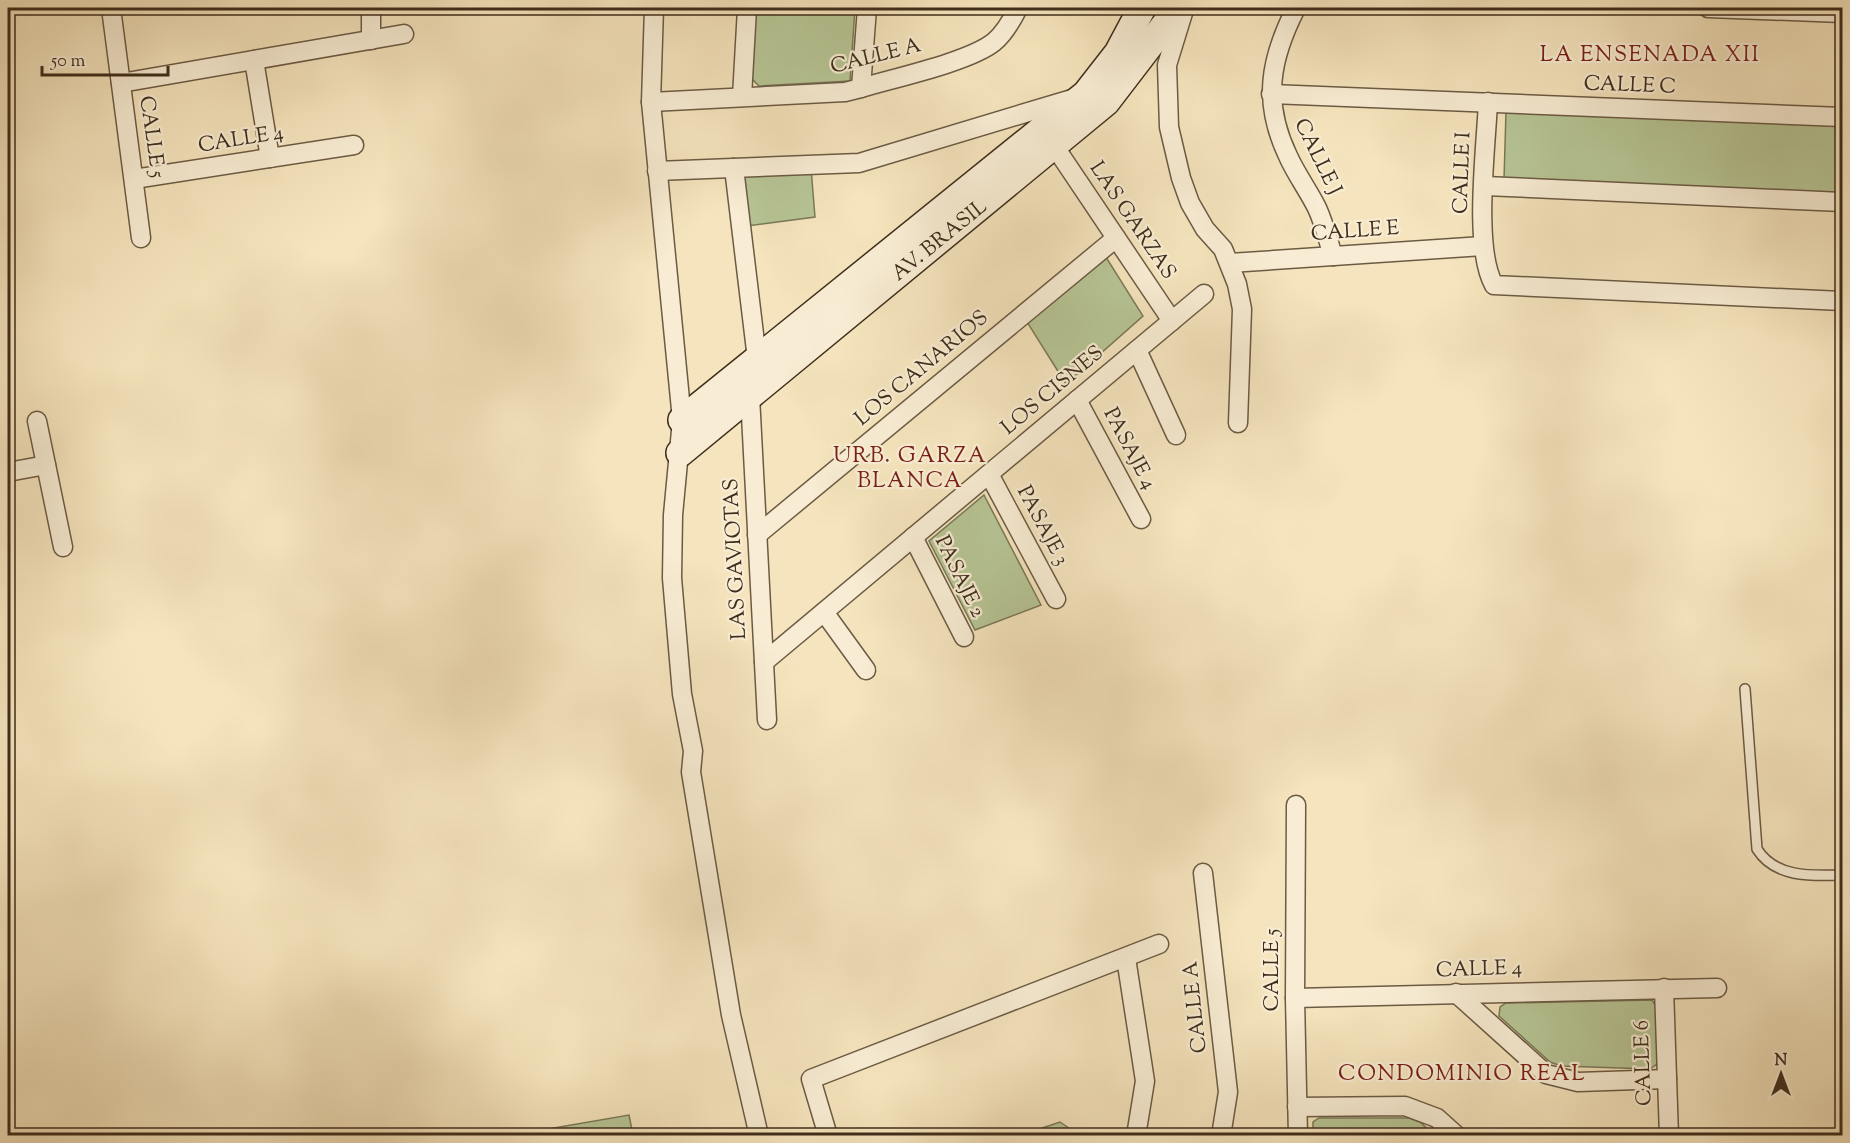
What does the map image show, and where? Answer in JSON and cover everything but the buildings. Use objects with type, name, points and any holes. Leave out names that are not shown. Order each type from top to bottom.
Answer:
[{"type":"street","name":"CALLE 5","points":[[111,8],[141,238]]},
{"type":"street","points":[[371,8],[371,40]]},
{"type":"street","points":[[654,8],[651,102],[682,420],[672,551],[682,694],[693,751],[691,772],[730,1016],[759,1136]]},
{"type":"street","points":[[742,97],[747,8]]},
{"type":"street","points":[[861,88],[867,8]]},
{"type":"street","name":"CALLE A","points":[[651,102],[845,92],[861,88],[977,52],[995,42],[1008,27],[1018,8]]},
{"type":"street","name":"AV. BRASIL","points":[[682,420],[1086,94],[1118,53],[1142,8]]},
{"type":"street","name":"AV. BRASIL","points":[[680,453],[1055,147],[1106,102],[1178,8]]},
{"type":"street","points":[[1185,8],[1167,65],[1169,127],[1180,178],[1190,203],[1205,229],[1223,249],[1230,263],[1242,309],[1238,423]]},
{"type":"street","name":"CALLE J","points":[[1296,8],[1276,52],[1271,94],[1273,117],[1287,154],[1318,210],[1333,256]]},
{"type":"street","points":[[1708,8],[1842,13]]},
{"type":"street","points":[[121,83],[404,34]]},
{"type":"street","points":[[254,60],[270,158]]},
{"type":"street","points":[[657,171],[859,163],[1086,94]]},
{"type":"street","name":"CALLE C","points":[[1271,94],[1842,117]]},
{"type":"street","name":"CALLE I","points":[[1488,102],[1483,246],[1486,271],[1494,285],[1842,301]]},
{"type":"street","name":"CALLE 4","points":[[134,179],[354,145]]},
{"type":"street","name":"LAS GARZAS","points":[[1055,147],[1172,321]]},
{"type":"street","points":[[734,168],[757,359]]},
{"type":"street","points":[[1485,186],[1842,202]]},
{"type":"street","name":"LOS CANARIOS","points":[[757,535],[1116,238]]},
{"type":"street","name":"CALLE E","points":[[1230,263],[1483,246]]},
{"type":"street","name":"LOS CISNES","points":[[764,662],[1204,294]]},
{"type":"street","points":[[1137,350],[1176,435]]},
{"type":"street","name":"LAS GAVIOTAS","points":[[750,396],[767,720]]},
{"type":"street","name":"PASAJE 4","points":[[1077,400],[1141,519]]},
{"type":"street","points":[[38,421],[63,547]]},
{"type":"street","points":[[8,472],[46,465]]},
{"type":"street","name":"PASAJE 3","points":[[989,474],[1056,599]]},
{"type":"street","name":"PASAJE 2","points":[[914,537],[964,638]]},
{"type":"street","points":[[824,612],[866,670]]},
{"type":"street","name":"CALLE 5","points":[[1296,804],[1295,998],[1298,1136]]},
{"type":"street","name":"CALLE A","points":[[1203,873],[1228,1092],[1221,1136]]},
{"type":"street","points":[[828,1136],[811,1079],[1159,944]]},
{"type":"street","points":[[1126,958],[1145,1081],[1136,1136]]},
{"type":"street","name":"CALLE 6","points":[[1664,988],[1669,1136]]},
{"type":"street","name":"CALLE 4","points":[[1295,998],[1717,988]]},
{"type":"street","points":[[1456,993],[1546,1074],[1578,1082],[1667,1079]]},
{"type":"street","points":[[1297,1107],[1405,1106],[1437,1118],[1457,1136]]},
{"type":"lane","points":[[1745,689],[1757,849],[1764,860],[1781,870],[1808,876],[1842,875]]},
{"type":"green space","points":[[755,8],[855,8],[850,81],[759,86],[752,79]]},
{"type":"green space","points":[[1506,112],[1842,125],[1842,194],[1504,179]]},
{"type":"green space","points":[[811,168],[815,217],[747,226],[738,173]]},
{"type":"green space","points":[[1104,254],[1143,316],[1066,384],[1027,322]]},
{"type":"green space","points":[[984,495],[1041,605],[975,630],[929,541]]},
{"type":"green space","points":[[1652,1000],[1657,1008],[1657,1064],[1650,1069],[1561,1066],[1550,1062],[1499,1016],[1500,1007],[1506,1003]]},
{"type":"green space","points":[[629,1115],[633,1135],[513,1135]]},
{"type":"green space","points":[[1319,1118],[1409,1118],[1420,1122],[1434,1135],[1313,1135],[1313,1122]]},
{"type":"green space","points":[[1060,1122],[1079,1135],[1021,1135]]},
{"type":"district","name":"LA ENSENADA XII","points":[[1650,56]]},
{"type":"district","name":"URB. GARZA BLANCA","points":[[910,470]]},
{"type":"district","name":"CONDOMINIO REAL","points":[[1462,1075]]}]
